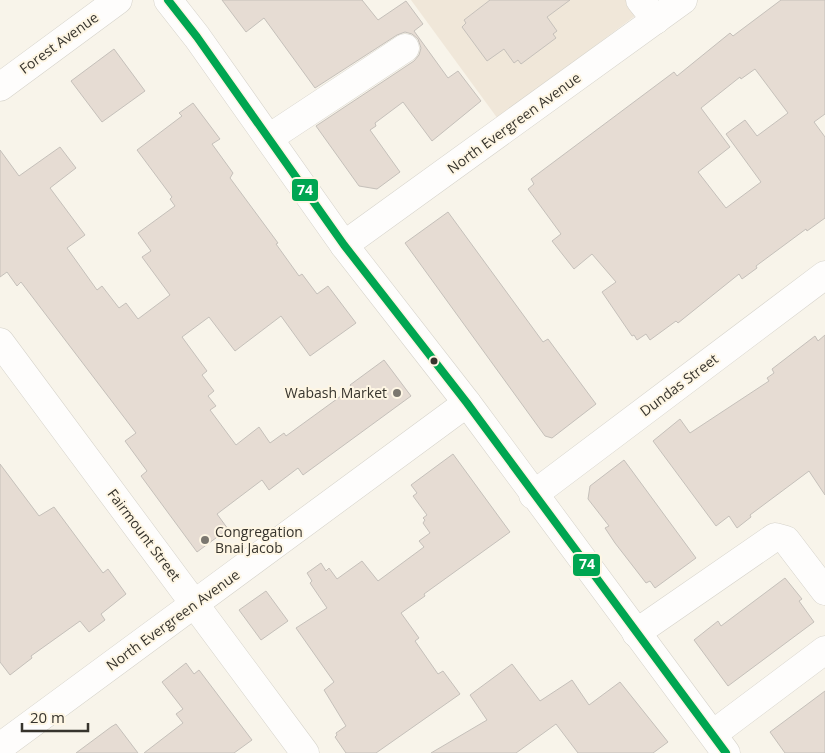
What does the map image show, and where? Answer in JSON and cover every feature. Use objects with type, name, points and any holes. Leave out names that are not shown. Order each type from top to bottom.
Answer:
[{"type":"street","name":"Forest Avenue","points":[[0,87],[118,0]]},
{"type":"street","points":[[168,0],[344,245],[467,404],[720,744],[825,650]]},
{"type":"street","name":"North Evergreen Avenue","points":[[344,245],[648,10],[683,0]]},
{"type":"street","points":[[268,138],[405,48]]},
{"type":"street","name":"Dundas Street","points":[[533,494],[825,275]]},
{"type":"street","name":"Fairmount Street","points":[[0,342],[195,604],[296,748]]},
{"type":"street","name":"North Evergreen Avenue","points":[[0,747],[467,404]]},
{"type":"street","points":[[636,632],[775,537],[786,540],[825,591]]},
{"type":"shaded area","points":[[411,0],[656,0],[498,119]]},
{"type":"building","points":[[222,0],[362,0],[378,20],[406,1],[423,24],[414,31],[448,78],[458,71],[481,101],[432,141],[403,102],[375,123],[376,126],[370,130],[400,172],[377,189],[359,186],[316,126],[414,61],[419,55],[421,48],[418,39],[412,34],[405,32],[397,35],[315,88],[264,18],[246,32]]},
{"type":"building","points":[[490,0],[570,0],[547,17],[557,31],[553,34],[556,38],[521,64],[518,60],[514,63],[504,49],[487,61],[462,27],[466,23],[464,20]]},
{"type":"building","points":[[781,0],[825,0],[825,114],[814,122],[825,137],[825,218],[807,231],[806,229],[756,266],[757,268],[742,279],[739,274],[678,323],[676,321],[650,340],[646,334],[637,340],[634,335],[632,336],[602,292],[616,282],[592,254],[574,269],[552,241],[561,234],[528,189],[534,184],[531,179],[674,72],[677,76],[730,33],[733,36]],"holes":[[[755,69],[788,113],[757,136],[745,120],[726,134],[761,182],[726,208],[698,172],[730,147],[701,108],[740,77],[741,79]]]},
{"type":"building","points":[[114,49],[145,91],[102,122],[71,81]]},
{"type":"building","points":[[193,103],[220,139],[212,144],[233,173],[230,178],[278,243],[276,244],[299,276],[302,274],[317,294],[328,286],[356,323],[310,356],[281,316],[235,351],[209,317],[182,337],[207,371],[202,375],[214,391],[208,396],[216,406],[210,410],[236,445],[259,427],[270,443],[284,433],[286,436],[352,388],[350,385],[384,360],[411,396],[303,475],[298,468],[269,490],[262,480],[217,514],[228,529],[197,552],[141,476],[147,471],[125,441],[136,433],[21,282],[17,286],[7,272],[0,277],[0,150],[19,176],[60,147],[76,168],[50,188],[85,235],[67,248],[97,290],[102,286],[119,308],[126,303],[138,319],[170,295],[142,257],[151,251],[138,233],[175,206],[170,199],[172,197],[137,150],[182,116],[179,113]]},
{"type":"building","points":[[448,212],[543,342],[548,339],[596,404],[552,438],[545,436],[405,243]]},
{"type":"building","points":[[825,335],[825,495],[809,471],[750,515],[751,517],[737,528],[729,516],[716,526],[653,441],[680,419],[690,433],[769,381],[767,378],[774,373],[772,369],[815,336],[818,341]]},
{"type":"building","points":[[453,454],[510,532],[424,594],[425,596],[401,613],[419,638],[415,641],[438,674],[443,671],[460,694],[376,753],[346,753],[335,737],[336,733],[346,726],[324,690],[334,682],[296,628],[327,608],[310,583],[312,581],[307,573],[321,563],[326,571],[329,568],[337,579],[362,561],[378,581],[424,547],[419,541],[430,533],[423,523],[425,520],[423,518],[427,515],[413,496],[417,493],[411,485]]},
{"type":"building","points":[[624,460],[696,558],[655,588],[650,581],[646,583],[615,543],[605,528],[609,526],[588,499],[590,486]]},
{"type":"building","points":[[0,464],[39,516],[54,507],[103,573],[108,569],[126,594],[101,614],[105,620],[89,632],[80,621],[31,656],[32,658],[10,675],[0,662]]},
{"type":"building","points":[[785,578],[802,599],[799,601],[814,622],[728,686],[694,640],[718,621],[721,626]]},
{"type":"building","points":[[266,591],[288,621],[261,640],[239,610]]},
{"type":"building","points":[[186,663],[194,674],[199,670],[252,740],[234,753],[144,753],[183,723],[176,714],[183,709],[162,682]]},
{"type":"building","points":[[512,664],[540,701],[572,680],[589,705],[620,682],[668,742],[653,753],[578,753],[556,724],[516,753],[431,753],[487,720],[470,695]]},
{"type":"building","points":[[825,691],[825,753],[785,753],[770,732]]},
{"type":"building","points":[[116,724],[138,753],[76,753],[111,727]]},
{"type":"transit line","name":"74","points":[[168,0],[197,37],[344,245],[467,403],[726,753]]},
{"type":"place","name":"Wabash Market","points":[[397,393]]},
{"type":"place","name":"Congregation Bnai Jacob","points":[[205,540]]}]
